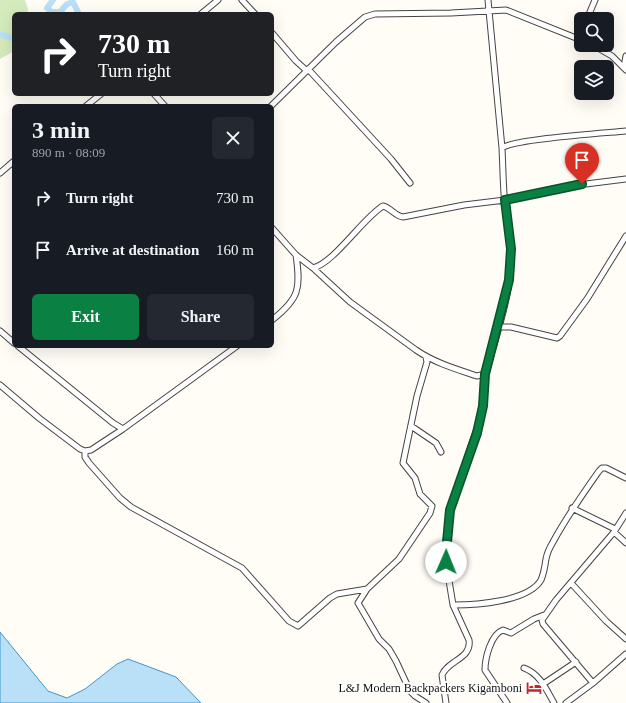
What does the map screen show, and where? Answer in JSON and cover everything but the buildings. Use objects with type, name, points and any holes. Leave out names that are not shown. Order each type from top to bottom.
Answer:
[{"type":"street","points":[[203,12],[218,0]]},
{"type":"street","points":[[242,0],[253,12]]},
{"type":"street","points":[[446,703],[442,675],[449,666],[466,654],[470,646],[469,640],[453,605],[446,562],[450,510],[477,433],[483,406],[485,374],[498,327],[509,280],[511,264],[511,249],[505,200],[502,148],[488,0]]},
{"type":"street","points":[[590,12],[595,0]]},
{"type":"street","points":[[273,104],[336,42],[368,16],[394,13],[452,13],[506,10],[574,37]]},
{"type":"street","points":[[274,35],[296,61],[308,70],[410,182]]},
{"type":"street","points":[[605,52],[612,56],[625,68]]},
{"type":"street","points":[[625,68],[626,56]]},
{"type":"street","points":[[88,104],[98,96]]},
{"type":"street","points":[[156,96],[163,104]]},
{"type":"street","points":[[502,148],[524,142],[626,131]]},
{"type":"street","points":[[0,173],[12,163]]},
{"type":"street","points":[[314,268],[329,258],[356,233],[377,210],[383,206],[398,216],[403,216],[464,205],[505,200],[570,186],[626,179]]},
{"type":"street","points":[[274,230],[296,255],[314,268],[350,302],[426,357],[477,376],[485,374]]},
{"type":"street","points":[[498,327],[511,326],[557,338],[560,336],[588,298],[626,236]]},
{"type":"street","points":[[274,318],[289,306],[294,298],[298,282],[296,255]]},
{"type":"street","points":[[0,331],[12,341]]},
{"type":"street","points":[[20,348],[113,423],[123,428]]},
{"type":"street","points":[[0,385],[39,418],[80,449],[85,451],[92,450],[234,348]]},
{"type":"street","points":[[426,357],[404,463],[415,478],[420,494],[432,506],[432,509],[419,532],[399,559],[367,589],[358,603],[362,613],[379,639],[389,650],[410,691],[426,703]]},
{"type":"street","points":[[411,426],[436,442],[441,452]]},
{"type":"street","points":[[85,451],[85,457],[89,463],[125,503],[242,568],[294,625],[298,626],[302,624],[330,598],[337,594],[367,589]]},
{"type":"street","points":[[453,605],[474,605],[509,598],[522,594],[536,584],[543,574],[548,552],[572,508],[602,468],[626,478]]},
{"type":"street","points":[[572,508],[614,531],[626,543]]},
{"type":"street","points":[[593,683],[543,624],[542,620],[544,615],[614,531],[626,513]]},
{"type":"street","points":[[571,583],[610,625],[626,639]]},
{"type":"street","points":[[507,703],[485,670],[490,646],[495,635],[503,630],[511,633],[534,618],[544,615]]},
{"type":"street","points":[[566,703],[593,683],[626,654]]},
{"type":"street","points":[[543,684],[576,662]]},
{"type":"street","points":[[524,668],[535,673],[554,703]]},
{"type":"green space","points":[[0,0],[25,0],[27,12],[12,12],[12,52],[0,59]]},
{"type":"water","points":[[0,632],[48,691],[67,698],[85,689],[117,664],[128,659],[176,677],[201,703],[0,703]]},
{"type":"waterway","points":[[52,12],[47,8],[53,0]]},
{"type":"waterway","points":[[60,12],[67,4],[73,2],[78,12]]},
{"type":"waterway","points":[[52,12],[60,12]]},
{"type":"waterway","points":[[0,34],[12,38]]},
{"type":"place","name":"L&J Modern Backpackers Kigamboni","points":[[534,688]]},
{"type":"route","points":[[446,562],[450,510],[477,433],[483,406],[485,374],[498,329],[509,280],[511,249],[505,200],[582,184]]}]
